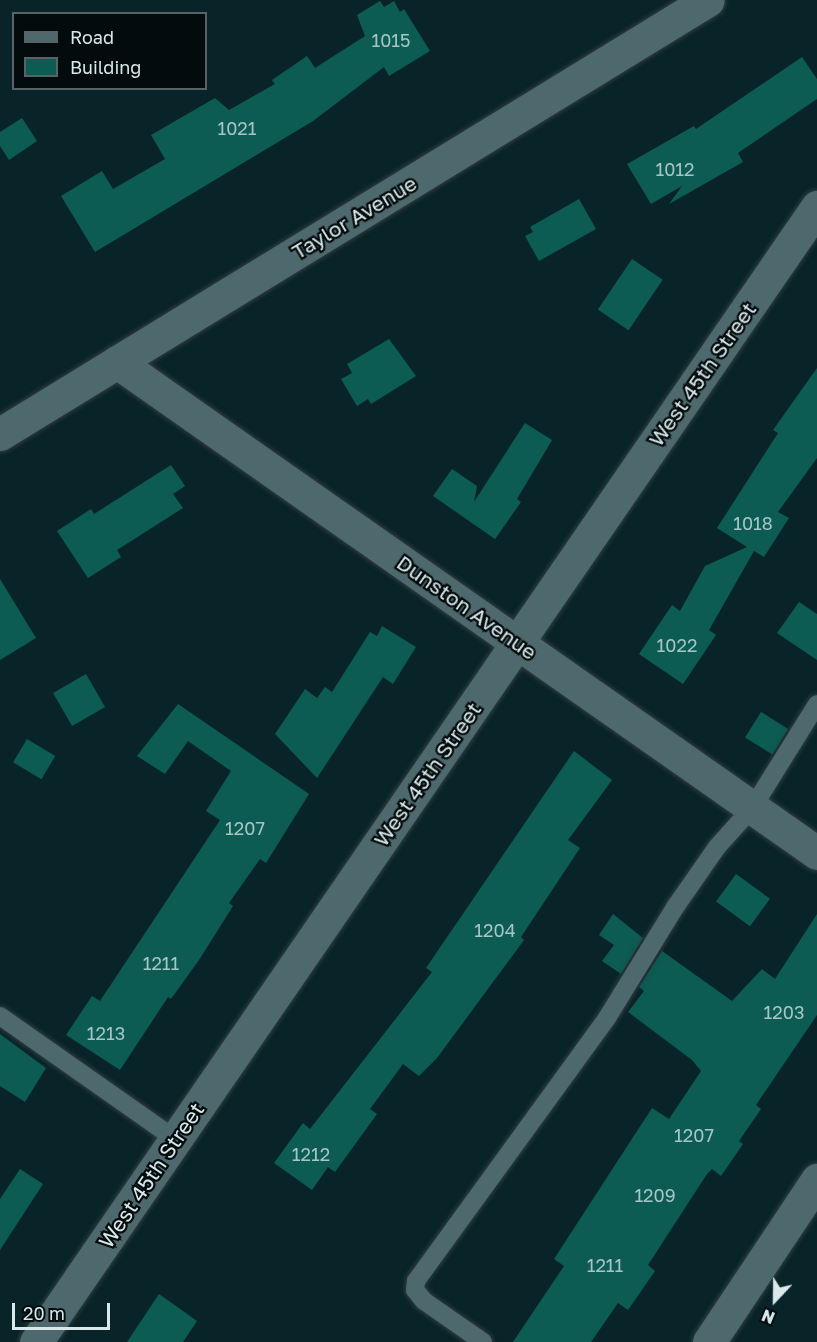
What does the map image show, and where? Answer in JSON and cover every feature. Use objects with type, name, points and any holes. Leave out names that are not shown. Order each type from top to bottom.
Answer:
[{"type":"street","name":"Taylor Avenue","points":[[0,434],[708,0]]},
{"type":"street","name":"West 45th Street","points":[[36,1342],[817,207]]},
{"type":"street","name":"Dunston Avenue","points":[[117,362],[817,853]]},
{"type":"street","points":[[709,1342],[817,1180]]},
{"type":"lane","points":[[483,1342],[424,1301],[415,1290],[416,1281],[606,1018],[717,847],[753,807],[817,704]]},
{"type":"lane","points":[[0,1016],[175,1139]]},
{"type":"building","points":[[380,1],[384,7],[394,1],[400,12],[404,9],[430,51],[389,76],[384,67],[313,121],[95,252],[61,196],[102,171],[113,189],[165,159],[151,135],[215,98],[229,110],[275,84],[272,80],[307,56],[315,68],[365,36],[357,15]]},
{"type":"building","points":[[802,57],[817,79],[817,99],[738,153],[743,162],[669,204],[682,186],[651,204],[627,164],[694,126],[696,129]]},
{"type":"building","points":[[22,118],[37,141],[9,160],[0,146],[0,132]]},
{"type":"building","points":[[579,199],[596,229],[539,261],[525,236],[533,232],[530,227]]},
{"type":"building","points":[[632,259],[663,280],[629,330],[598,310]]},
{"type":"building","points":[[389,339],[416,376],[371,404],[368,399],[357,406],[341,379],[352,373],[347,364]]},
{"type":"building","points":[[817,368],[817,458],[778,512],[789,518],[764,557],[754,551],[709,630],[716,635],[683,684],[639,654],[672,605],[680,611],[705,566],[747,547],[717,528],[778,433],[773,430]]},
{"type":"building","points":[[525,423],[552,440],[517,499],[521,502],[495,539],[433,496],[452,469],[477,486],[474,502]]},
{"type":"building","points":[[171,465],[185,486],[173,494],[183,508],[117,550],[121,557],[88,578],[57,531],[91,509],[94,514]]},
{"type":"building","points":[[0,579],[36,638],[0,660]]},
{"type":"building","points":[[799,602],[817,614],[817,660],[777,633]]},
{"type":"building","points":[[382,626],[416,647],[393,684],[383,677],[317,778],[275,734],[305,689],[317,698],[325,687],[332,692],[370,632],[377,636]]},
{"type":"building","points":[[86,674],[105,707],[72,726],[53,693]]},
{"type":"building","points":[[178,704],[309,794],[266,863],[260,859],[229,903],[233,906],[199,960],[171,999],[168,997],[120,1070],[66,1035],[92,996],[100,1001],[220,820],[206,811],[231,771],[188,741],[165,774],[137,756]]},
{"type":"building","points":[[761,712],[788,729],[772,754],[745,737]]},
{"type":"building","points":[[27,739],[55,756],[41,779],[13,762]]},
{"type":"building","points":[[574,751],[612,780],[568,840],[580,848],[521,937],[524,940],[437,1058],[419,1076],[403,1064],[370,1109],[377,1114],[335,1172],[328,1167],[312,1190],[274,1163],[303,1123],[310,1129],[432,972],[426,968]]},
{"type":"building","points":[[736,874],[770,899],[750,926],[716,902]]},
{"type":"building","points":[[613,914],[643,938],[621,974],[602,961],[614,945],[599,935]]},
{"type":"building","points":[[817,914],[817,1015],[756,1105],[761,1109],[739,1141],[743,1144],[721,1176],[712,1169],[707,1174],[648,1265],[655,1271],[628,1310],[618,1303],[591,1342],[513,1342],[564,1266],[554,1259],[652,1108],[669,1119],[701,1071],[692,1060],[628,1012],[644,991],[639,987],[662,951],[732,1001],[762,969],[775,979]]},
{"type":"building","points":[[0,1034],[46,1068],[25,1102],[0,1086]]},
{"type":"building","points":[[20,1169],[43,1184],[0,1250],[0,1199]]},
{"type":"building","points":[[159,1294],[197,1321],[183,1342],[127,1342]]}]
